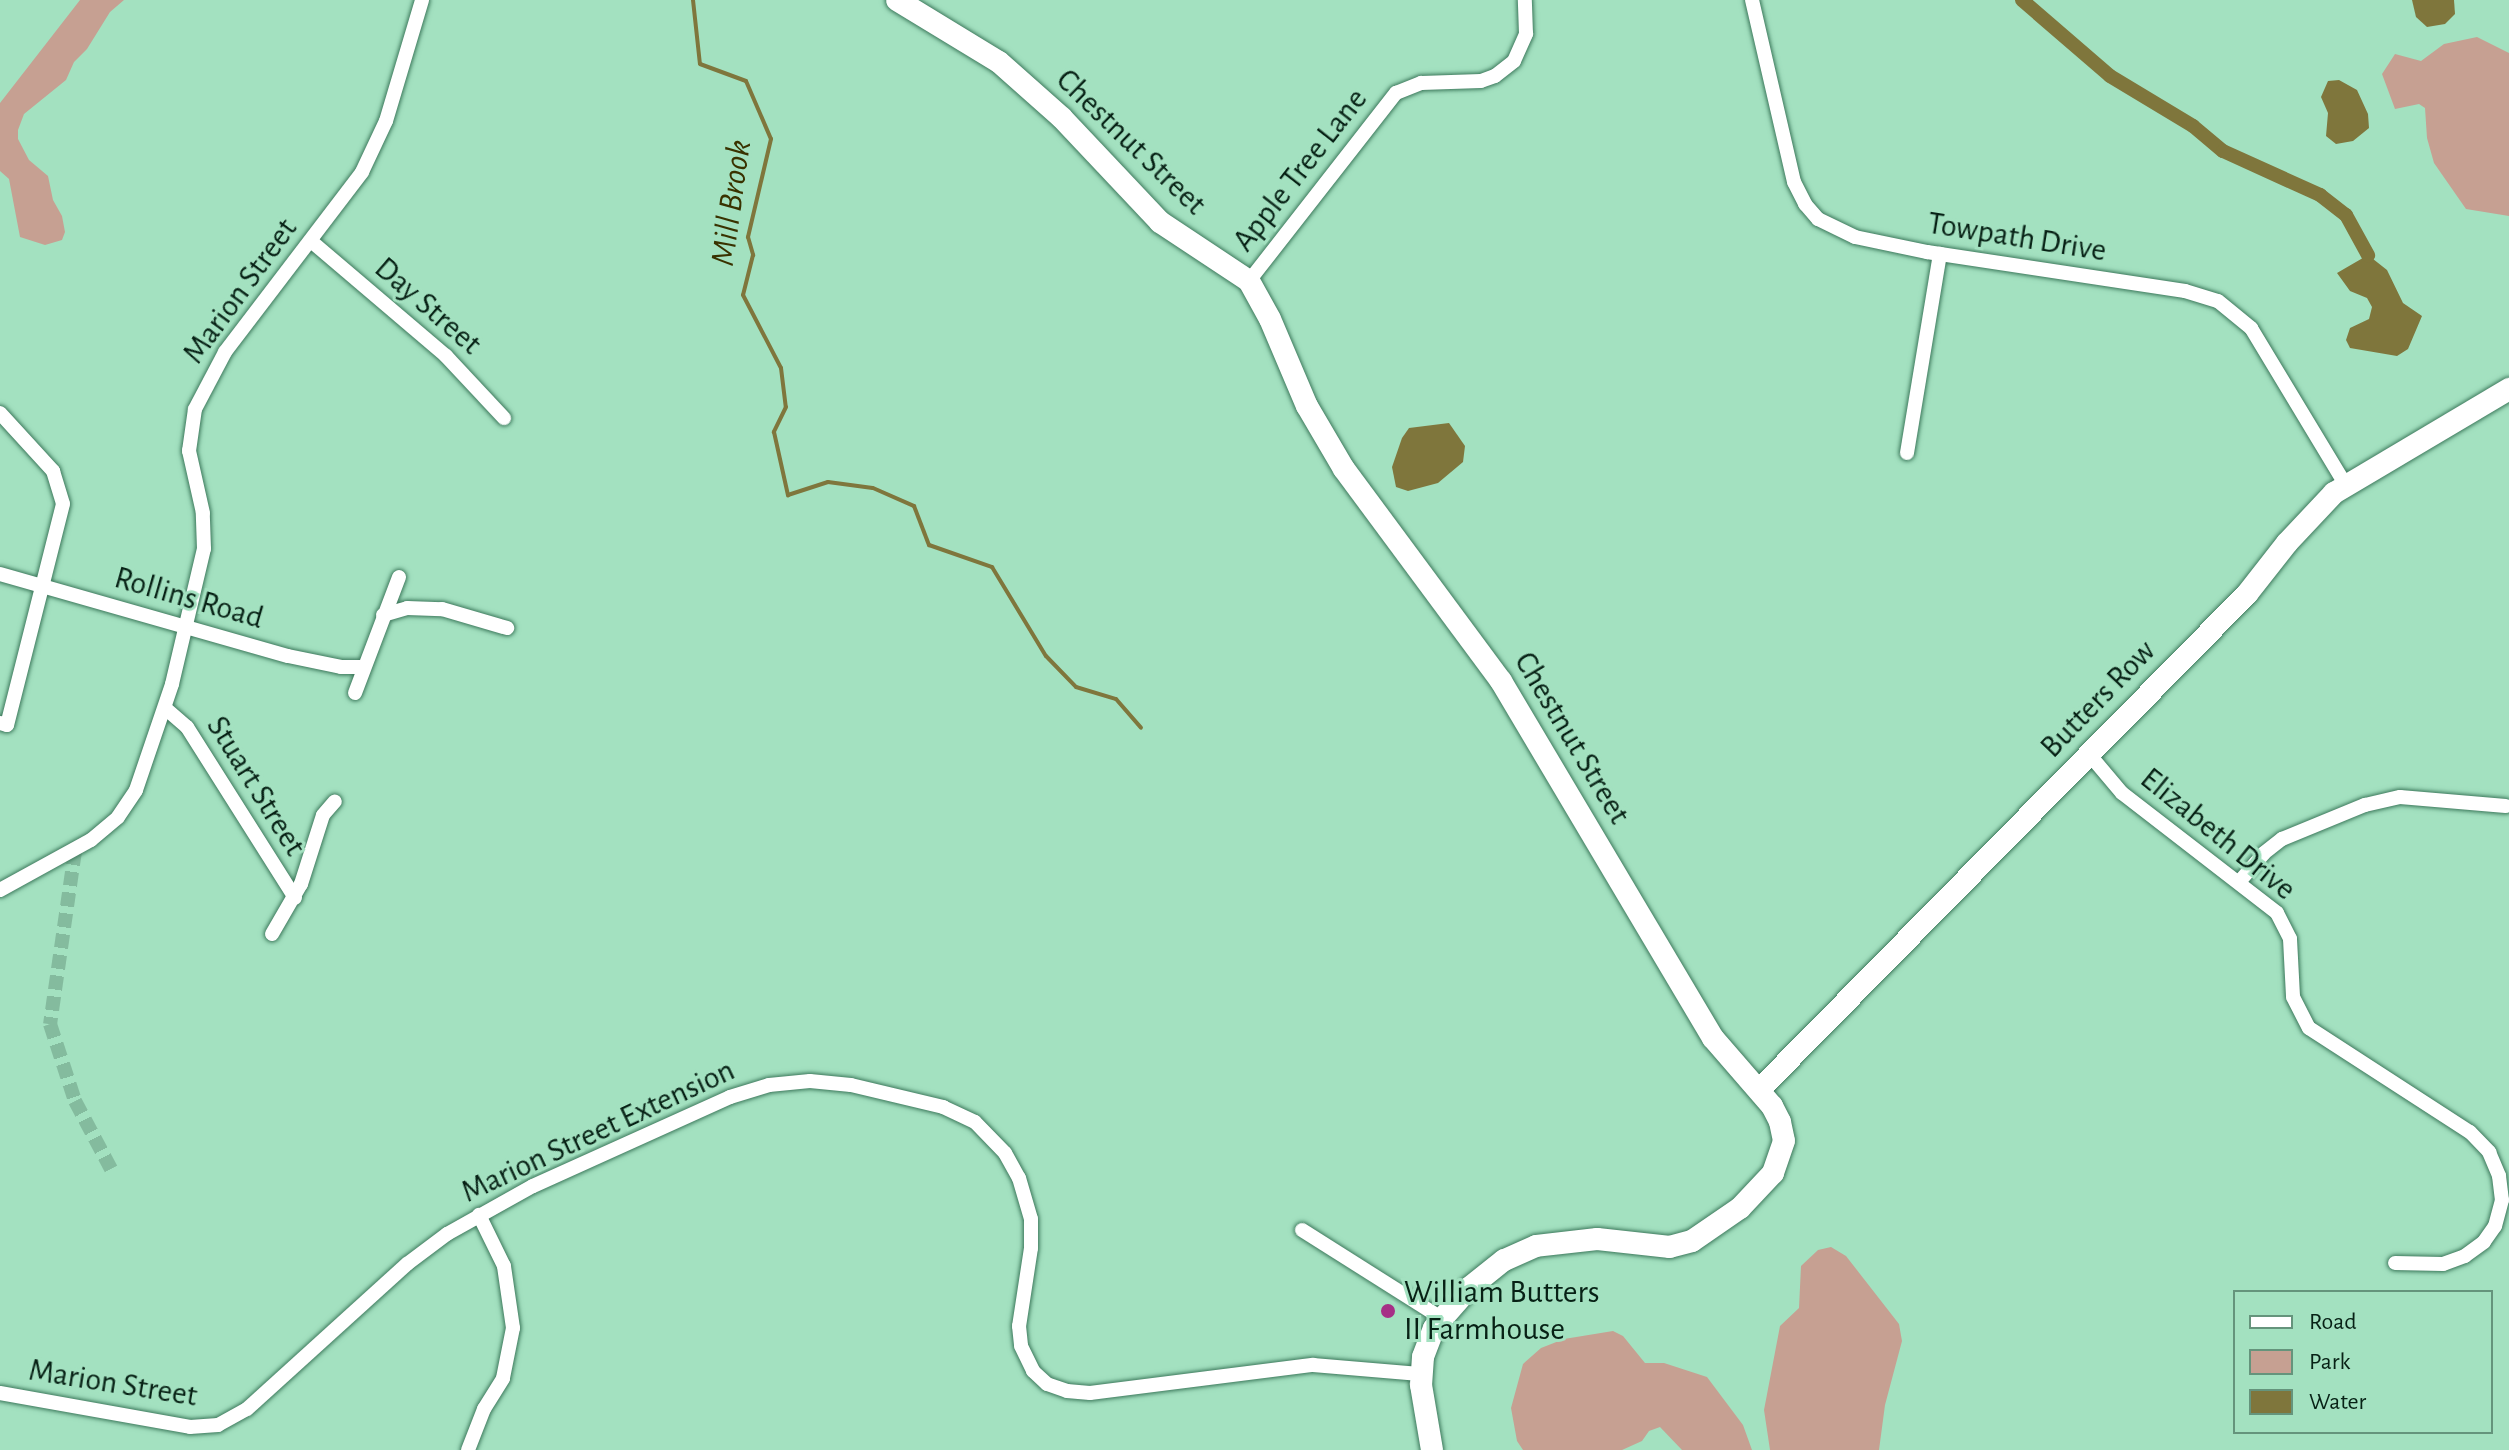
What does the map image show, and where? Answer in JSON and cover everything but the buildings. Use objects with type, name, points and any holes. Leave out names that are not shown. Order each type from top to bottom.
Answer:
[{"type":"street","name":"Marion Street","points":[[0,890],[75,851],[118,817],[136,790],[165,708],[188,626],[205,530],[189,451],[195,409],[225,352],[351,190],[386,121],[422,0]]},
{"type":"street","name":"Chestnut Street","points":[[897,0],[999,62],[1062,118],[1160,222],[1249,281],[1265,307],[1315,421],[1344,469],[1501,681],[1713,1038],[1732,1065],[1759,1090],[1780,1122],[1784,1141],[1780,1158],[1766,1183],[1719,1225],[1677,1246],[1597,1239],[1526,1249],[1482,1276],[1441,1318],[1424,1352],[1420,1374],[1432,1450]]},
{"type":"street","name":"Apple Tree Lane","points":[[1249,281],[1396,93],[1421,83],[1481,81],[1495,76],[1514,61],[1526,34],[1525,0]]},
{"type":"street","name":"Towpath Drive","points":[[1752,0],[1790,167],[1805,204],[1818,219],[1840,232],[1940,254],[2185,291],[2226,305],[2251,328],[2345,484]]},
{"type":"street","name":"Day Street","points":[[311,241],[446,356],[504,418]]},
{"type":"street","points":[[1907,453],[1940,254]]},
{"type":"street","name":"Butters Row","points":[[1759,1090],[2247,594],[2303,523],[2345,484],[2509,389]]},
{"type":"street","points":[[0,413],[48,465],[59,484],[62,512],[45,586],[4,724]]},
{"type":"street","name":"Rollins Road","points":[[0,574],[288,656],[341,667],[363,667]]},
{"type":"street","points":[[355,693],[399,577]]},
{"type":"street","points":[[383,615],[407,608],[442,609],[507,628]]},
{"type":"street","name":"Stuart Street","points":[[165,708],[187,727],[295,898]]},
{"type":"street","name":"Elizabeth Drive","points":[[2089,754],[2122,793],[2186,845],[2272,907],[2287,928],[2292,955],[2291,990],[2297,1010],[2309,1028],[2483,1143],[2496,1167],[2501,1207],[2484,1242],[2465,1256],[2443,1264],[2395,1263]]},
{"type":"street","points":[[2239,882],[2275,843],[2365,805],[2400,797],[2506,806]]},
{"type":"street","points":[[272,934],[295,898],[323,815],[335,801]]},
{"type":"street","name":"Marion Street Extension","points":[[218,1425],[265,1393],[426,1248],[479,1215],[547,1179],[749,1090],[810,1081],[851,1085],[959,1114],[986,1131],[1013,1165],[1025,1191],[1032,1234],[1020,1316],[1021,1346],[1033,1371],[1047,1384],[1067,1391],[1090,1393],[1313,1365],[1420,1374]]},
{"type":"street","points":[[468,1450],[484,1409],[503,1378],[512,1341],[511,1297],[504,1266],[479,1215]]},
{"type":"street","points":[[1302,1230],[1441,1318]]},
{"type":"street","name":"Marion Street","points":[[0,1393],[190,1427],[218,1425]]},
{"type":"green space","points":[[80,0],[124,0],[110,12],[87,49],[74,62],[66,80],[24,114],[18,130],[18,139],[29,160],[48,176],[53,200],[62,216],[65,232],[62,240],[45,245],[20,237],[9,179],[0,171],[0,103]]},
{"type":"green space","points":[[2477,37],[2509,53],[2509,216],[2466,209],[2434,163],[2427,138],[2425,108],[2419,104],[2395,109],[2382,74],[2395,54],[2421,61],[2444,44]]},
{"type":"green space","points":[[1831,1247],[1846,1256],[1899,1324],[1902,1341],[1885,1405],[1879,1450],[1770,1450],[1764,1410],[1780,1326],[1799,1308],[1801,1266],[1818,1250]]},
{"type":"green space","points":[[1613,1331],[1623,1336],[1645,1363],[1664,1363],[1707,1377],[1743,1425],[1752,1450],[1682,1450],[1660,1427],[1649,1431],[1642,1441],[1622,1450],[1523,1450],[1517,1441],[1511,1408],[1523,1364],[1541,1348],[1564,1339]]},
{"type":"water","points":[[2412,0],[2454,0],[2455,14],[2445,24],[2427,27],[2416,17]]},
{"type":"water","points":[[2339,80],[2357,90],[2368,114],[2369,128],[2353,141],[2336,144],[2326,136],[2328,113],[2321,97],[2328,81]]},
{"type":"water","points":[[2368,255],[2387,270],[2403,303],[2422,316],[2408,349],[2397,356],[2350,348],[2346,340],[2350,328],[2369,319],[2372,307],[2367,298],[2350,291],[2337,273]]},
{"type":"water","points":[[1449,423],[1465,446],[1463,462],[1438,483],[1408,491],[1396,487],[1392,467],[1402,438],[1409,428]]},
{"type":"waterway","name":"Mill Brook","points":[[693,0],[700,64],[746,81],[771,139],[748,237],[753,255],[743,295],[781,368],[786,407],[774,432],[788,495],[828,482],[873,488],[914,506],[929,545],[992,567],[1046,656],[1076,687],[1116,699],[1141,728]]},
{"type":"waterway","points":[[2022,0],[2110,76],[2193,126],[2223,151],[2320,195],[2346,215],[2368,255]]},
{"type":"tunnel","points":[[75,851],[50,1024],[75,1101],[111,1169]]},
{"type":"place","name":"William Butters II Farmhouse","points":[[1388,1311]]}]
